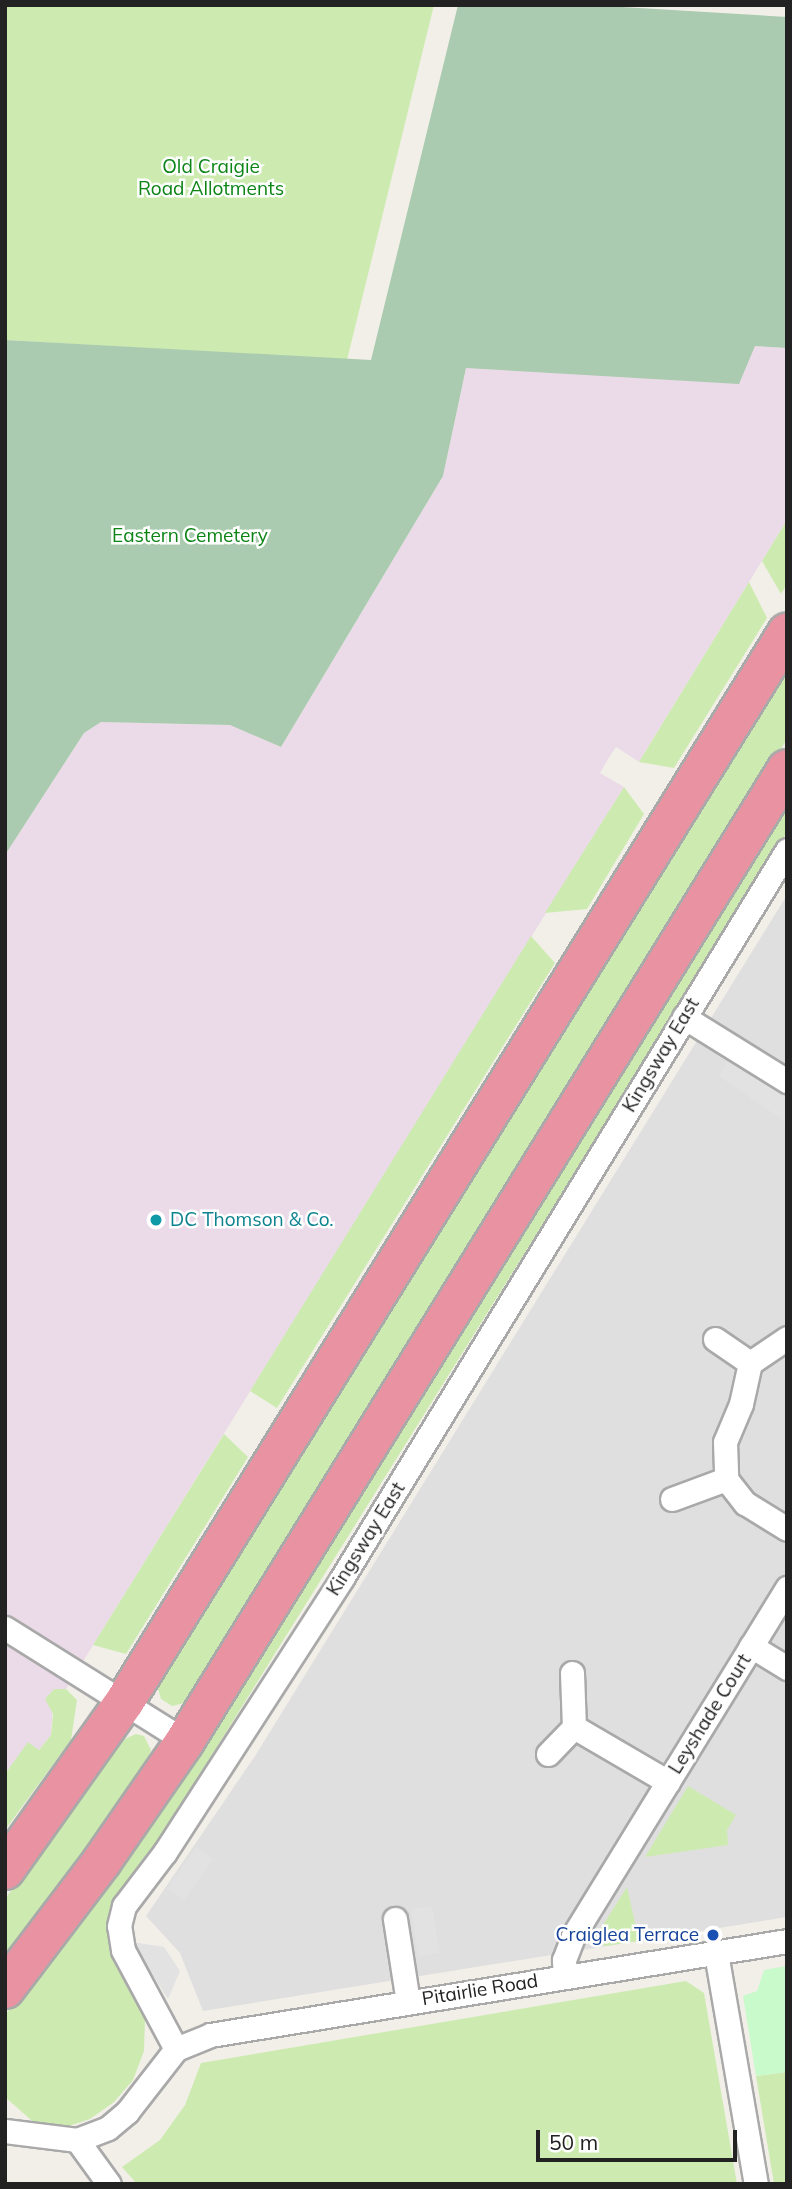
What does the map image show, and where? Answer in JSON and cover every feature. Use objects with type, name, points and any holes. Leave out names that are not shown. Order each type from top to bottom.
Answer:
[{"type":"highway","points":[[5,1870],[125,1701],[787,634]]},
{"type":"highway","points":[[5,1989],[102,1861],[185,1741],[787,769]]},
{"type":"street","name":"Kingsway East","points":[[176,2049],[123,1950],[119,1926],[124,1906],[165,1852],[342,1578],[787,850]]},
{"type":"street","points":[[684,1017],[787,1081]]},
{"type":"street","points":[[787,1338],[750,1363],[741,1404],[725,1441],[726,1479],[745,1503],[787,1529]]},
{"type":"street","points":[[715,1339],[750,1363]]},
{"type":"street","points":[[672,1499],[726,1479]]},
{"type":"street","name":"Leyshade Court","points":[[565,1976],[564,1960],[573,1937],[787,1588]]},
{"type":"street","points":[[5,1628],[185,1741]]},
{"type":"street","name":"Leyshade Court","points":[[751,1646],[787,1668]]},
{"type":"street","points":[[548,1754],[574,1727],[572,1673]]},
{"type":"street","name":"Leyshade Court","points":[[574,1727],[668,1782]]},
{"type":"street","points":[[395,1919],[408,2002]]},
{"type":"street","name":"Pitairlie Road","points":[[176,2049],[210,2035],[787,1941]]},
{"type":"street","points":[[716,1953],[756,2184]]},
{"type":"street","points":[[5,2131],[77,2140],[108,2128],[127,2112],[176,2049]]},
{"type":"street","points":[[77,2140],[109,2184]]},
{"type":"shaded area","points":[[755,346],[787,348],[787,520],[639,762],[616,747],[608,759],[600,773],[624,787],[66,1689],[54,1689],[51,1735],[39,1750],[28,1743],[5,1774],[5,855],[84,733],[101,722],[231,725],[281,747],[443,476],[466,368]]},
{"type":"shaded area","points":[[787,895],[787,1917],[203,2011],[180,1953],[146,1916],[255,1756]]},
{"type":"shaded area","points":[[729,1059],[787,1095],[787,1123],[719,1076]]},
{"type":"shaded area","points":[[196,1847],[213,1859],[184,1900],[167,1888]]},
{"type":"shaded area","points":[[432,1906],[440,1953],[418,1957],[411,1909]]},
{"type":"shaded area","points":[[132,1942],[164,1947],[180,1971],[168,1999]]},
{"type":"green space","name":"Old Craigie Road Allotments","points":[[5,5],[434,5],[347,360],[5,340]]},
{"type":"green space","name":"Eastern Cemetery","points":[[458,5],[589,5],[787,17],[787,348],[755,346],[739,384],[466,368],[443,476],[281,747],[230,725],[101,722],[84,733],[5,855],[5,340],[371,360]]},
{"type":"green space","points":[[787,520],[787,584],[781,594],[762,561]]},
{"type":"green space","points":[[749,582],[767,618],[674,768],[639,762]]},
{"type":"green space","points":[[787,660],[787,739],[197,1694],[185,1703],[172,1706],[161,1699],[156,1682]]},
{"type":"green space","points":[[624,787],[644,814],[587,909],[545,913]]},
{"type":"green space","points":[[787,798],[787,832],[109,1920],[109,1948],[145,2019],[144,2051],[133,2080],[114,2102],[90,2119],[63,2128],[39,2127],[5,2097],[5,2015],[62,1942]]},
{"type":"green space","points":[[531,936],[555,963],[277,1408],[250,1391]]},
{"type":"green space","points":[[224,1434],[248,1457],[126,1654],[93,1645]]},
{"type":"green space","points":[[54,1689],[66,1689],[77,1700],[71,1740],[5,1830],[5,1774],[28,1742],[39,1750],[51,1735],[53,1714],[45,1699]]},
{"type":"green space","points":[[136,1734],[144,1736],[151,1750],[138,1785],[5,1961],[5,1899],[120,1741]]},
{"type":"green space","points":[[688,1786],[736,1815],[727,1830],[728,1845],[645,1857]]},
{"type":"green space","points":[[627,1887],[639,1941],[605,1946],[595,1938]]},
{"type":"green space","points":[[787,1966],[787,2072],[756,2076],[743,1996],[757,1991],[764,1970]]},
{"type":"green space","points":[[686,1981],[704,1993],[737,2184],[137,2184],[122,2167],[160,2140],[185,2105],[201,2063]]},
{"type":"green space","points":[[787,2072],[787,2184],[774,2184],[756,2076]]},
{"type":"place","name":"DC Thomson & Co.","points":[[156,1220]]},
{"type":"place","name":"Craiglea Terrace","points":[[713,1935]]}]
